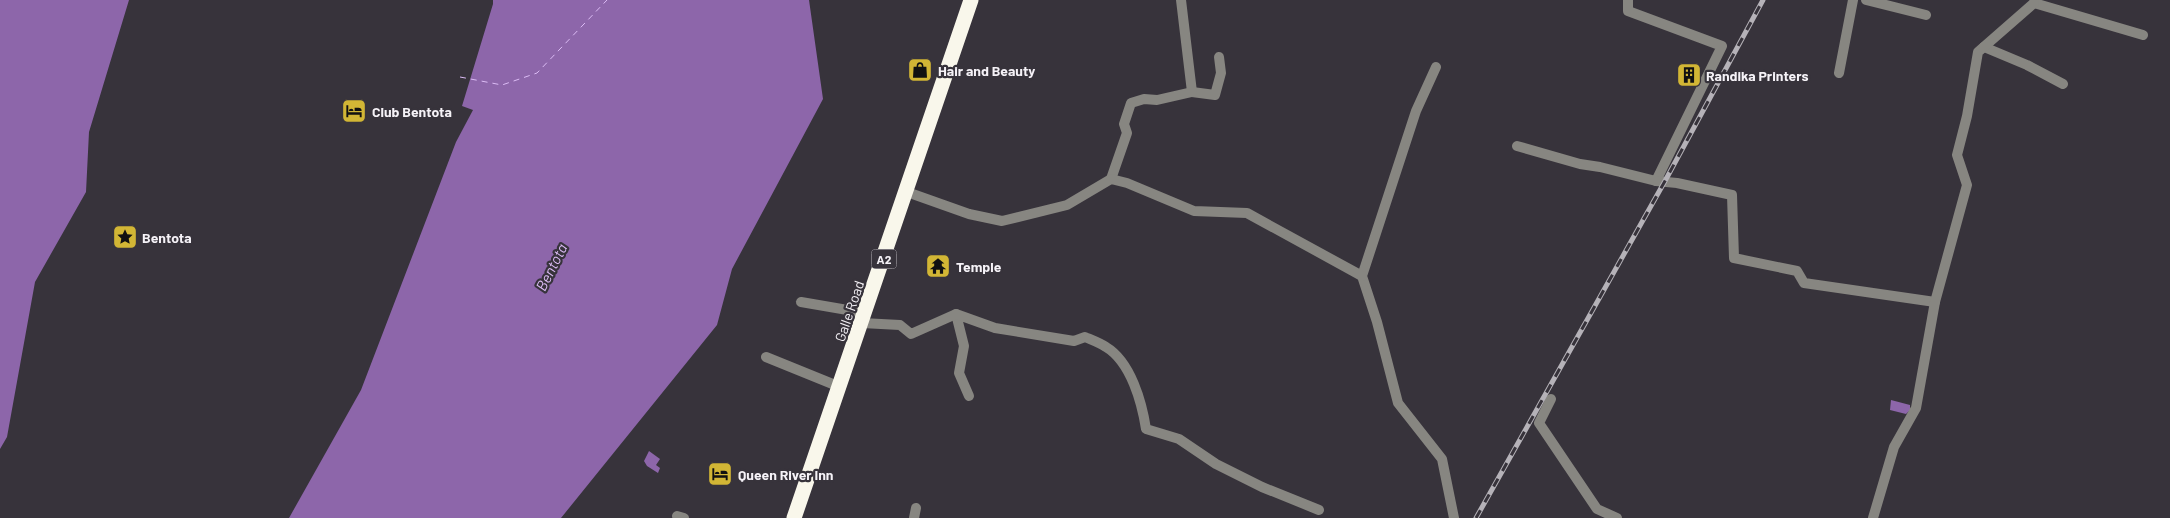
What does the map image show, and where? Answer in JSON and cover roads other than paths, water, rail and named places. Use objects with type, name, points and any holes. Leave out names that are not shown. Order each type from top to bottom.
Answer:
[{"type":"highway","name":"Galle Road","points":[[794,518],[864,318],[971,0]]},
{"type":"street","points":[[1181,0],[1192,92]]},
{"type":"street","points":[[1628,0],[1628,11],[1722,46],[1656,181]]},
{"type":"street","points":[[1838,73],[1853,0]]},
{"type":"street","points":[[1866,0],[1926,15]]},
{"type":"street","points":[[1873,518],[1894,447],[1916,408],[1935,302],[1967,185],[1957,155],[1978,52],[2035,2],[2143,35]]},
{"type":"street","points":[[1984,47],[2064,84]]},
{"type":"street","points":[[907,192],[969,214],[1002,221],[1067,205],[1111,179],[1127,133],[1124,124],[1131,104],[1144,99],[1157,100],[1192,92],[1215,95],[1221,73],[1219,57]]},
{"type":"street","points":[[1436,67],[1416,112],[1362,276],[1377,322],[1398,404],[1442,459],[1454,518]]},
{"type":"street","points":[[1517,146],[1580,164],[1600,166],[1656,181],[1677,183],[1732,195],[1734,258],[1797,270],[1804,282],[1935,302]]},
{"type":"street","points":[[1111,179],[1127,183],[1194,211],[1248,213],[1362,276]]},
{"type":"street","points":[[800,302],[900,325],[911,334],[956,314],[995,328],[1074,341],[1085,337],[1108,348],[1122,363],[1142,403],[1146,429],[1179,439],[1216,464],[1262,487],[1319,510]]},
{"type":"street","points":[[956,314],[964,346],[959,373],[969,396]]},
{"type":"street","points":[[766,357],[840,387]]},
{"type":"street","points":[[1551,399],[1540,423],[1597,509],[1617,518]]},
{"type":"water","points":[[0,0],[129,0],[89,132],[86,192],[35,282],[7,437],[0,449]]},
{"type":"water","points":[[493,0],[809,0],[823,99],[732,269],[717,325],[561,518],[289,518],[361,390],[456,142],[473,110],[462,106]]},
{"type":"water","points":[[1891,400],[1910,405],[1910,410],[1906,414],[1890,410]]},
{"type":"water","points":[[649,451],[660,459],[656,465],[660,468],[658,473],[647,466],[644,461]]},
{"type":"railway","points":[[1476,518],[1665,181],[1763,0]]},
{"type":"place","name":"Hair and Beauty","points":[[920,70]]},
{"type":"place","name":"Randika Printers","points":[[1689,75]]},
{"type":"place","name":"Club Bentota","points":[[354,111]]},
{"type":"place","name":"Bentota","points":[[125,237]]},
{"type":"place","name":"Temple","points":[[938,266]]},
{"type":"place","name":"Queen River Inn","points":[[720,474]]}]
